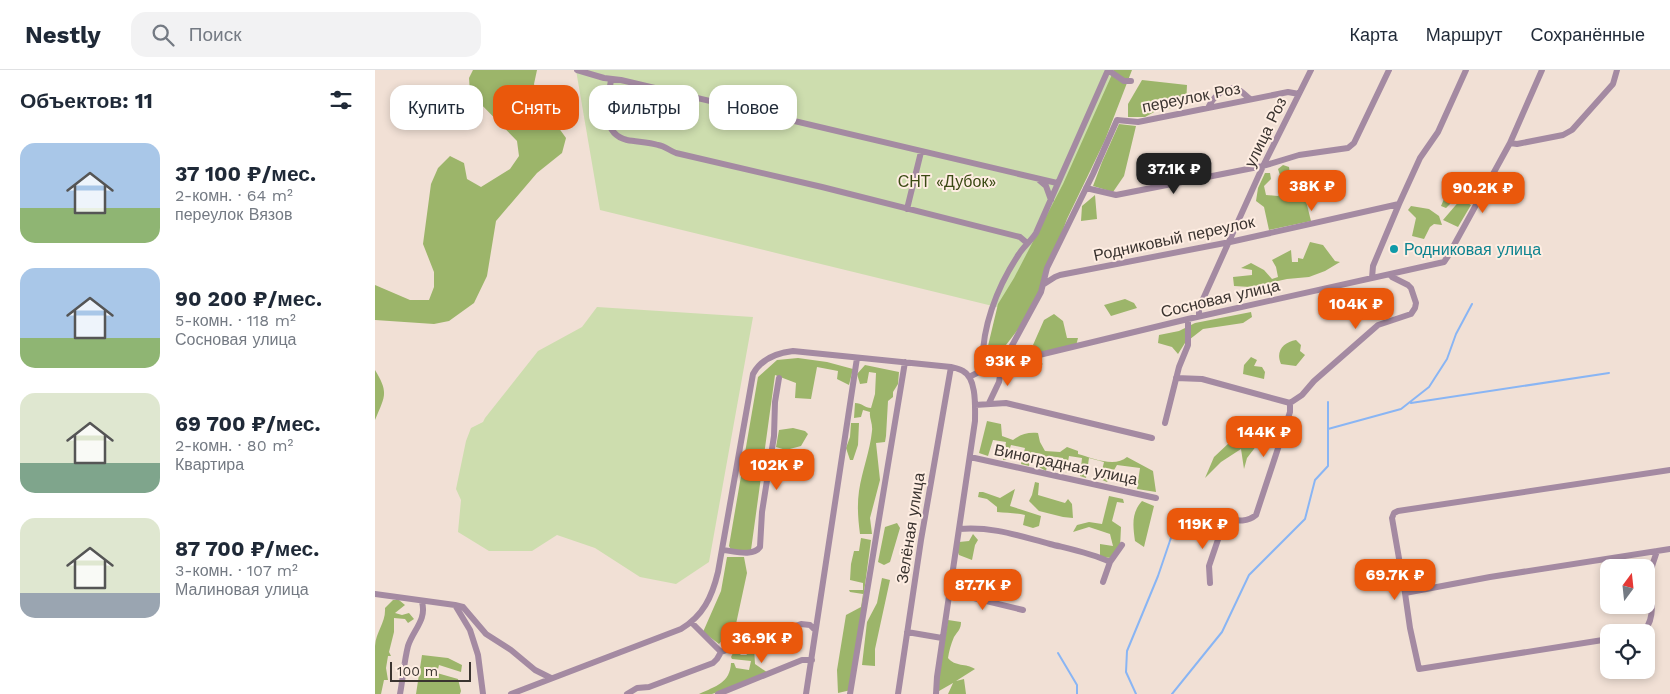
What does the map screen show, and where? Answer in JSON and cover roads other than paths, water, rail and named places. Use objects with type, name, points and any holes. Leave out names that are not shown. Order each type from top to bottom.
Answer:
[{"type":"street","points":[[577,70],[611,80],[621,80],[1057,184]]},
{"type":"street","points":[[983,370],[982,346],[995,301],[1011,266],[1027,242],[1036,233],[1108,70],[1124,81],[1131,81]]},
{"type":"street","name":"улица Роз","points":[[1199,316],[1199,308],[1263,166],[1311,70]]},
{"type":"street","points":[[989,403],[999,382],[1002,364],[1041,292],[1047,268],[1086,188],[1116,196],[1263,166],[1299,155],[1352,146],[1389,70]]},
{"type":"street","points":[[1372,278],[1373,266],[1399,204],[1420,158],[1438,132],[1466,70]]},
{"type":"street","name":"Сосновая улица","points":[[969,377],[1002,364],[1199,316],[1444,262],[1510,143],[1542,70]]},
{"type":"street","points":[[1510,143],[1517,144],[1563,135],[1572,130],[1613,84],[1617,70]]},
{"type":"street","points":[[611,80],[607,102],[609,126],[618,136],[625,140],[659,145],[676,153],[838,191],[1020,237],[1027,242]]},
{"type":"street","points":[[1207,108],[1226,89],[1236,89],[1251,99]]},
{"type":"street","name":"переулок Роз","points":[[1086,188],[1117,120],[1138,122],[1287,92],[1299,94]]},
{"type":"street","points":[[907,209],[921,152]]},
{"type":"street","points":[[1037,179],[1046,186],[1051,200]]},
{"type":"street","name":"Родниковый переулок","points":[[1044,284],[1060,275],[1230,242],[1399,204]]},
{"type":"street","points":[[1177,378],[1202,379],[1289,403],[1302,395],[1314,381],[1378,325],[1411,314],[1416,303],[1411,288],[1392,277],[1391,274]]},
{"type":"street","points":[[1165,423],[1181,361],[1188,345],[1188,319]]},
{"type":"street","points":[[511,694],[681,629],[692,623],[702,612],[715,586],[723,550],[753,374],[757,366],[771,356],[785,352],[905,362],[951,368],[963,371],[969,377],[975,405],[970,457],[949,592],[936,694]]},
{"type":"street","points":[[806,694],[857,358]]},
{"type":"street","points":[[850,694],[905,362]]},
{"type":"street","name":"Зелёная улица","points":[[898,694],[951,368]]},
{"type":"street","points":[[723,550],[752,552],[758,550],[760,546],[762,512],[774,436],[775,402],[779,378]]},
{"type":"street","points":[[975,405],[1006,403],[1152,438]]},
{"type":"street","points":[[1182,529],[1211,518],[1243,521],[1255,515],[1290,412],[1289,403]]},
{"type":"street","name":"Виноградная улица","points":[[970,457],[1156,498]]},
{"type":"street","points":[[1600,640],[1419,669],[1409,628],[1392,518],[1394,513],[1670,470]]},
{"type":"street","points":[[1210,583],[1209,566],[1225,519]]},
{"type":"street","points":[[959,529],[986,528],[997,530],[1093,555],[1110,562]]},
{"type":"street","points":[[1103,582],[1110,562],[1122,545]]},
{"type":"street","points":[[1405,593],[1490,577],[1670,549]]},
{"type":"street","points":[[1649,624],[1651,616],[1651,570],[1657,551]]},
{"type":"street","points":[[949,592],[1023,610]]},
{"type":"street","points":[[375,594],[422,602],[433,601],[463,607],[486,634],[511,650],[535,670],[551,678]]},
{"type":"street","points":[[400,694],[408,648],[424,612],[422,602]]},
{"type":"street","points":[[455,605],[470,630],[478,655],[483,694]]},
{"type":"street","points":[[692,623],[721,652]]},
{"type":"street","points":[[627,694],[637,688],[649,687],[713,662],[717,660],[721,652],[801,624],[810,625],[815,630]]},
{"type":"street","points":[[907,632],[943,638]]},
{"type":"street","points":[[717,694],[802,660],[811,660]]},
{"type":"waterway","points":[[1328,429],[1401,409],[1429,387],[1447,359],[1456,334],[1472,304]]},
{"type":"waterway","points":[[1411,403],[1609,373]]},
{"type":"waterway","points":[[1172,694],[1222,632],[1249,575],[1305,519],[1315,480],[1328,466],[1328,402]]},
{"type":"waterway","points":[[1136,694],[1126,672],[1127,651],[1158,576],[1175,526]]},
{"type":"waterway","points":[[1058,653],[1077,685],[1077,694]]},
{"type":"place","name":"Родниковая улица","points":[[1394,249]]},
{"type":"park label","name":"СНТ «Дубок»","points":[[947,181]]}]
